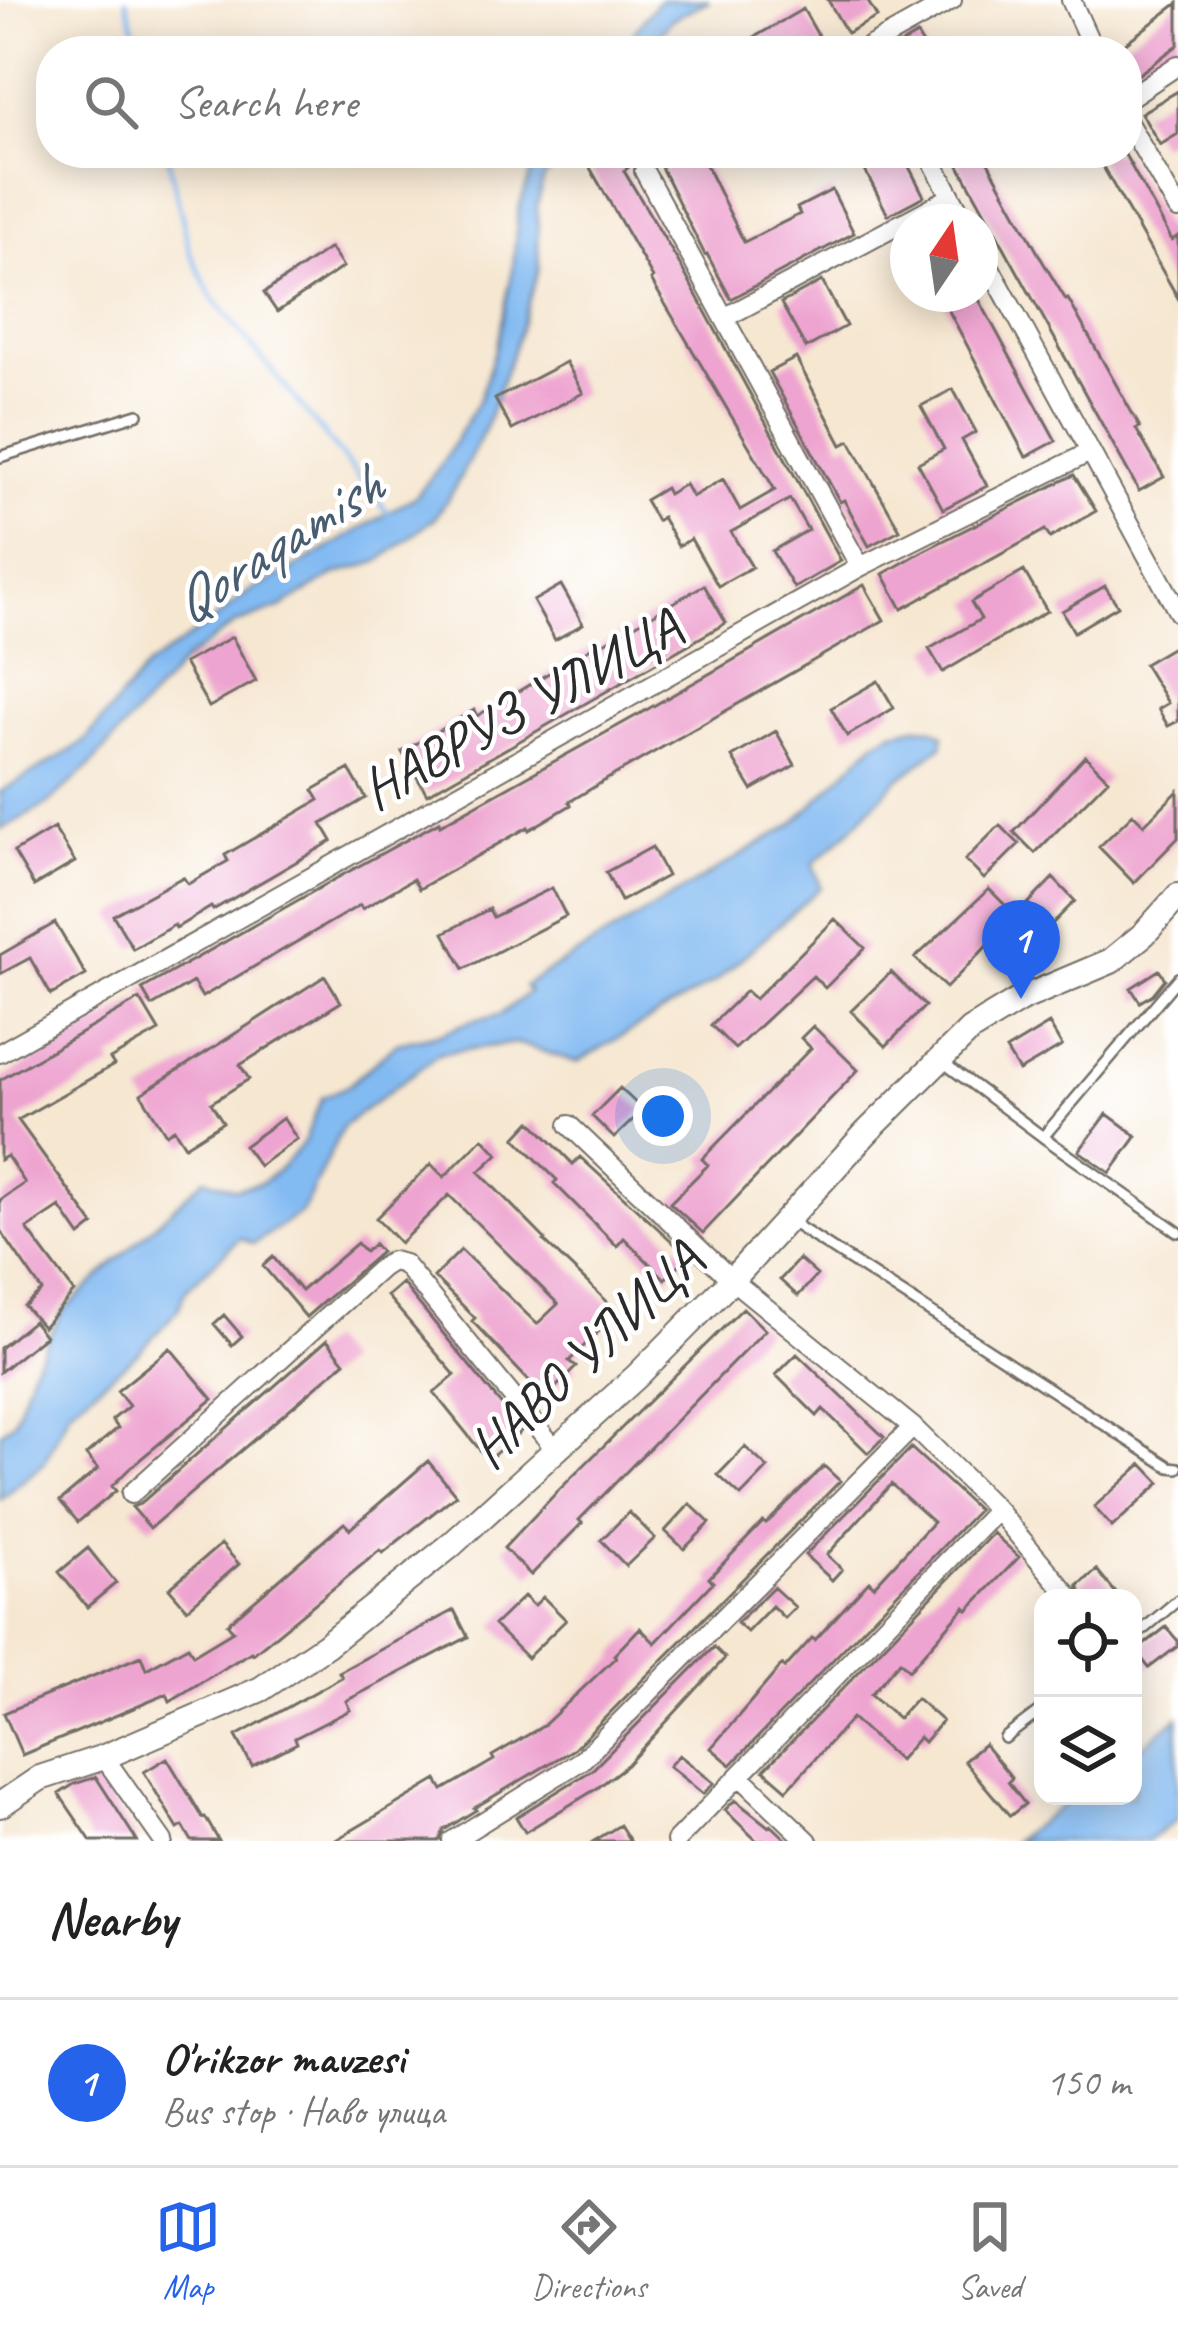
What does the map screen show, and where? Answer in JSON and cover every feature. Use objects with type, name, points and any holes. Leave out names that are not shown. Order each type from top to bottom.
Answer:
[{"type":"street","points":[[890,36],[952,0]]},
{"type":"street","points":[[1071,0],[1087,36]]},
{"type":"street","points":[[1142,89],[1178,64]]},
{"type":"street","points":[[1142,147],[1178,209]]},
{"type":"street","points":[[936,168],[956,204]]},
{"type":"street","points":[[644,171],[860,567]]},
{"type":"street","points":[[724,318],[952,197]]},
{"type":"street","points":[[998,282],[1178,612]]},
{"type":"street","name":"НАВРУЗ УЛИЦА","points":[[0,1053],[860,567],[1090,452]]},
{"type":"street","name":"НАВО УЛИЦА","points":[[0,1804],[40,1778],[261,1689],[326,1645],[449,1546],[637,1376],[938,1058],[970,1030],[1022,999],[1111,961],[1178,896]]},
{"type":"street","points":[[569,1126],[732,1280],[913,1427],[997,1510],[1063,1589]]},
{"type":"street","points":[[131,1494],[392,1262],[404,1264],[556,1450]]},
{"type":"street","points":[[452,1841],[581,1760],[913,1427]]},
{"type":"street","points":[[676,1841],[997,1510]]},
{"type":"street","points":[[104,1756],[163,1841]]},
{"type":"street","points":[[740,1776],[808,1841]]},
{"type":"lane","points":[[0,457],[137,414]]},
{"type":"lane","points":[[1043,1137],[1178,978]]},
{"type":"lane","points":[[938,1058],[1178,1232]]},
{"type":"lane","points":[[787,1220],[1178,1468]]},
{"type":"lane","points":[[1142,1630],[1178,1600]]},
{"type":"lane","points":[[1005,1738],[1034,1716]]},
{"type":"water","points":[[659,0],[710,0],[671,20],[659,36],[631,36]]},
{"type":"water","points":[[533,168],[551,168],[537,206],[539,267],[518,336],[484,431],[434,519],[378,562],[334,575],[280,608],[235,624],[186,659],[91,765],[48,804],[0,830],[0,792],[83,743],[148,666],[247,593],[416,496],[441,465],[480,398],[513,269],[518,211]]},
{"type":"water","points":[[916,727],[944,735],[942,746],[897,780],[813,864],[821,887],[716,981],[577,1062],[516,1043],[440,1053],[343,1126],[302,1212],[253,1244],[240,1238],[185,1291],[178,1310],[138,1353],[70,1409],[44,1463],[0,1500],[0,1433],[14,1422],[32,1369],[62,1312],[205,1178],[235,1189],[261,1183],[304,1142],[322,1098],[349,1085],[397,1043],[500,1015],[529,992],[524,986],[793,824],[874,743]]},
{"type":"water","points":[[1178,1717],[1178,1819],[1148,1841],[1014,1841],[1063,1805],[1142,1805],[1142,1747]]},
{"type":"building","points":[[828,0],[867,0],[877,17],[847,33]]},
{"type":"building","points":[[1178,3],[1178,45],[1142,72],[1142,36],[1135,36]]},
{"type":"building","points":[[803,9],[818,36],[756,36]]},
{"type":"building","points":[[1178,91],[1178,134],[1160,145],[1142,112]]},
{"type":"building","points":[[590,168],[628,168],[624,171],[841,561],[794,588],[772,551],[808,530],[790,499],[731,532],[752,567],[718,586],[691,539],[678,546],[662,517],[657,521],[645,500],[665,488],[668,494],[685,484],[692,497],[723,479],[740,510],[775,490]]},
{"type":"building","points":[[662,168],[707,168],[744,242],[800,214],[797,208],[832,190],[854,233],[731,299]]},
{"type":"building","points":[[864,168],[910,168],[924,196],[909,204],[890,204],[890,214]]},
{"type":"building","points":[[960,168],[991,168],[1164,477],[1139,491],[998,236],[998,204],[980,204]]},
{"type":"building","points":[[1104,168],[1132,168],[1172,240],[1178,236],[1178,298]]},
{"type":"building","points":[[330,248],[343,267],[277,312],[264,293]]},
{"type":"building","points":[[822,281],[846,326],[806,348],[781,303]]},
{"type":"building","points":[[949,312],[986,312],[1056,441],[1026,457]]},
{"type":"building","points":[[796,358],[842,445],[850,441],[900,530],[869,546],[769,372]]},
{"type":"building","points":[[566,362],[583,393],[512,430],[495,399]]},
{"type":"building","points":[[953,389],[976,432],[962,440],[987,486],[943,509],[918,463],[944,449],[921,406]]},
{"type":"building","points":[[1074,475],[1096,511],[1050,538],[1045,530],[902,609],[883,574]]},
{"type":"building","points":[[1024,571],[1047,611],[943,672],[929,649],[981,619],[971,602]]},
{"type":"building","points":[[561,585],[583,624],[555,640],[533,601]]},
{"type":"building","points":[[704,585],[726,623],[427,794],[402,752],[474,710],[477,716]]},
{"type":"building","points":[[864,585],[884,620],[614,775],[529,830],[419,889],[413,879],[362,909],[360,905],[202,997],[193,982],[152,1006],[142,989],[641,713]]},
{"type":"building","points":[[1105,586],[1118,606],[1074,632],[1062,611]]},
{"type":"building","points":[[232,637],[256,681],[209,707],[184,663]]},
{"type":"building","points":[[1178,644],[1178,721],[1168,726],[1158,709],[1168,703],[1144,664]]},
{"type":"building","points":[[878,681],[894,708],[847,736],[831,708]]},
{"type":"building","points":[[776,731],[795,765],[752,790],[732,757]]},
{"type":"building","points":[[1085,756],[1108,779],[1035,853],[1014,832]]},
{"type":"building","points":[[349,769],[366,798],[322,824],[332,841],[213,910],[174,925],[133,949],[113,915],[183,877],[188,884],[228,861],[225,855],[319,800],[313,790]]},
{"type":"building","points":[[1178,791],[1178,838],[1134,883],[1099,847],[1133,814],[1144,825]]},
{"type":"building","points":[[1000,825],[1019,844],[984,879],[965,860]]},
{"type":"building","points":[[54,828],[75,862],[34,886],[14,852]]},
{"type":"building","points":[[652,847],[667,876],[621,901],[606,872]]},
{"type":"building","points":[[1053,878],[1075,901],[1041,935],[1019,913]]},
{"type":"building","points":[[552,888],[566,916],[464,969],[444,933],[489,909],[493,917]]},
{"type":"building","points":[[989,889],[1016,916],[946,988],[915,958]]},
{"type":"building","points":[[835,919],[865,948],[825,988],[813,976],[735,1049],[711,1025],[746,991],[755,999]]},
{"type":"building","points":[[55,923],[86,975],[51,995],[30,958],[0,974],[0,955]]},
{"type":"building","points":[[1159,970],[1165,979],[1140,1002],[1131,988]]},
{"type":"building","points":[[891,972],[925,1006],[886,1046],[851,1011]]},
{"type":"building","points":[[325,976],[341,1002],[240,1065],[249,1079],[211,1103],[223,1122],[185,1146],[174,1129],[166,1134],[141,1094]]},
{"type":"building","points":[[140,999],[159,1031],[110,1059],[114,1065],[18,1120],[94,1225],[80,1236],[60,1207],[27,1229],[74,1292],[43,1327],[24,1306],[42,1291],[0,1230],[0,1200],[25,1183],[7,1156],[0,1160],[0,1080]]},
{"type":"building","points":[[1049,1024],[1062,1046],[1019,1071],[1006,1050]]},
{"type":"building","points":[[813,1026],[858,1070],[703,1233],[670,1203],[708,1165],[702,1159],[811,1048],[801,1038]]},
{"type":"building","points":[[620,1088],[643,1110],[614,1138],[592,1116]]},
{"type":"building","points":[[1107,1114],[1137,1136],[1110,1173],[1079,1151]]},
{"type":"building","points":[[283,1118],[297,1139],[259,1166],[244,1146]]},
{"type":"building","points":[[531,1121],[573,1164],[580,1157],[688,1256],[665,1279],[624,1238],[617,1246],[515,1138]]},
{"type":"building","points":[[483,1138],[498,1154],[479,1172],[618,1312],[569,1361],[576,1367],[545,1398],[434,1277],[461,1250],[537,1324],[558,1304],[449,1195],[400,1243],[376,1218],[431,1164],[444,1177]]},
{"type":"building","points":[[357,1243],[365,1252],[374,1244],[381,1252],[306,1317],[263,1266],[273,1257],[301,1291]]},
{"type":"building","points":[[799,1259],[817,1275],[798,1296],[780,1280]]},
{"type":"building","points":[[402,1283],[522,1430],[488,1460],[434,1393],[455,1375],[387,1296]]},
{"type":"building","points":[[743,1308],[765,1330],[531,1575],[504,1548]]},
{"type":"building","points":[[224,1315],[242,1336],[232,1345],[214,1324]]},
{"type":"building","points":[[33,1321],[45,1336],[0,1372],[0,1348]]},
{"type":"building","points":[[327,1340],[345,1362],[150,1528],[132,1507]]},
{"type":"building","points":[[170,1348],[213,1399],[132,1466],[112,1486],[116,1491],[78,1522],[60,1501],[98,1469],[86,1455],[118,1428],[112,1420],[129,1406],[117,1391]]},
{"type":"building","points":[[797,1354],[884,1437],[868,1453],[823,1409],[817,1416],[776,1375]]},
{"type":"building","points":[[745,1447],[768,1468],[741,1496],[718,1475]]},
{"type":"building","points":[[911,1448],[978,1510],[731,1765],[711,1748],[782,1665],[785,1668],[815,1640],[869,1581],[874,1586],[933,1522],[891,1484],[827,1555],[842,1569],[832,1580],[805,1555]]},
{"type":"building","points":[[428,1461],[456,1495],[253,1654],[170,1701],[167,1694],[22,1755],[4,1713],[141,1656],[146,1669],[188,1646],[193,1655],[233,1631],[227,1624],[344,1523],[350,1529]]},
{"type":"building","points":[[1142,1464],[1160,1483],[1112,1527],[1094,1507]]},
{"type":"building","points":[[824,1466],[840,1481],[574,1749],[474,1808],[444,1830],[439,1841],[334,1841],[437,1780],[443,1790],[543,1726],[640,1628],[655,1643],[713,1582],[709,1578]]},
{"type":"building","points":[[690,1504],[710,1523],[684,1549],[665,1531]]},
{"type":"building","points":[[629,1512],[655,1538],[626,1566],[601,1540]]},
{"type":"building","points":[[993,1533],[1019,1557],[968,1610],[965,1607],[909,1670],[900,1661],[871,1694],[898,1718],[916,1698],[942,1721],[924,1742],[919,1737],[899,1760],[852,1718],[787,1790],[764,1770]]},
{"type":"building","points":[[221,1544],[239,1564],[187,1609],[169,1588]]},
{"type":"building","points":[[88,1548],[116,1583],[87,1607],[59,1572]]},
{"type":"building","points":[[1097,1570],[1113,1589],[1080,1589]]},
{"type":"building","points":[[773,1587],[795,1607],[784,1618],[772,1606],[747,1632],[737,1623]]},
{"type":"building","points":[[524,1596],[534,1606],[543,1597],[566,1620],[527,1658],[494,1625]]},
{"type":"building","points":[[454,1610],[468,1637],[346,1701],[350,1710],[252,1766],[236,1736],[342,1677],[339,1672]]},
{"type":"building","points":[[1166,1627],[1178,1641],[1178,1646],[1149,1668],[1142,1659],[1142,1646]]},
{"type":"building","points":[[714,1647],[725,1658],[627,1765],[525,1832],[516,1817],[592,1770]]},
{"type":"building","points":[[984,1744],[1012,1778],[1008,1782],[1025,1804],[1010,1816],[964,1761]]},
{"type":"building","points":[[679,1755],[714,1783],[703,1794],[669,1766]]},
{"type":"building","points":[[167,1758],[219,1841],[192,1841],[183,1826],[178,1829],[144,1772]]},
{"type":"building","points":[[96,1777],[137,1841],[91,1841],[59,1794]]},
{"type":"building","points":[[735,1800],[788,1841],[757,1841],[725,1810]]},
{"type":"building","points":[[620,1825],[630,1841],[594,1841]]},
{"type":"waterway","points":[[126,0],[137,36]]},
{"type":"waterway","name":"Qoraqamish","points":[[170,168],[190,252],[212,297],[392,518]]},
{"type":"place","name":"O'rikzor mavzesi","points":[[1021,999]]}]
